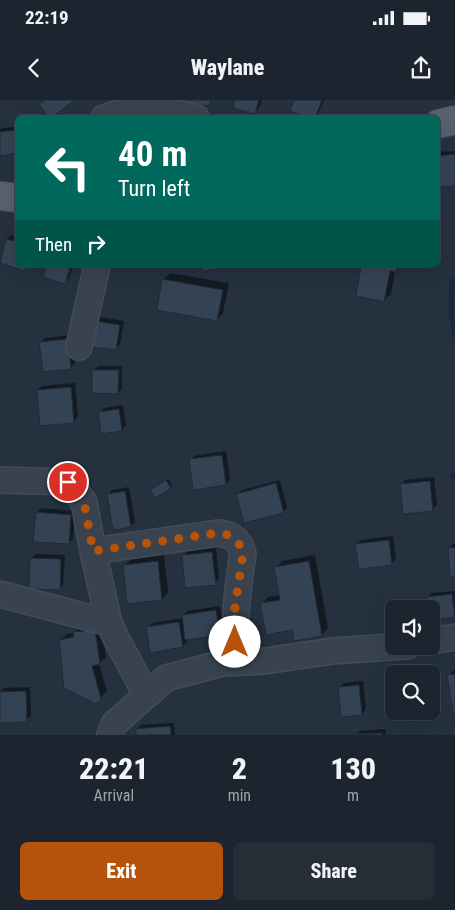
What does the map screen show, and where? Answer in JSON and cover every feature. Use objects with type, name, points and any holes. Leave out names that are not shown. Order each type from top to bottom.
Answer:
[{"type":"main road","points":[[0,196],[15,198]]},
{"type":"street","points":[[111,115],[115,113],[188,115]]},
{"type":"street","points":[[79,347],[97,267]]},
{"type":"street","points":[[0,480],[68,482],[84,502],[109,623],[146,694]]},
{"type":"street","points":[[93,551],[218,533],[226,534],[235,539],[241,547],[243,554],[235,606],[235,642],[238,662]]},
{"type":"street","points":[[0,594],[109,623]]},
{"type":"street","points":[[440,640],[455,637]]},
{"type":"street","points":[[110,735],[114,724],[166,678],[224,663],[265,661],[332,651],[385,647]]},
{"type":"building","points":[[45,100],[75,100],[55,115],[47,115],[39,104]]},
{"type":"building","points":[[181,100],[210,100],[210,106],[181,103]]},
{"type":"building","points":[[235,100],[259,100],[255,114],[233,108]]},
{"type":"building","points":[[294,100],[322,100],[316,115],[300,115],[290,111]]},
{"type":"building","points":[[14,130],[15,153],[0,156],[0,132]]},
{"type":"building","points":[[455,154],[455,186],[440,187],[440,156]]},
{"type":"building","points":[[6,239],[15,241],[15,267],[26,267],[25,271],[0,263]]},
{"type":"building","points":[[46,267],[70,267],[65,284],[43,277]]},
{"type":"building","points":[[138,267],[165,267],[165,268],[138,269]]},
{"type":"building","points":[[201,267],[230,267],[202,271]]},
{"type":"building","points":[[361,267],[397,267],[396,272],[390,271],[384,302],[356,296]]},
{"type":"building","points":[[162,279],[223,290],[217,321],[157,310]]},
{"type":"building","points":[[95,321],[120,325],[116,350],[91,347]]},
{"type":"building","points":[[68,339],[71,369],[43,372],[39,342]]},
{"type":"building","points":[[92,370],[119,370],[118,394],[92,393]]},
{"type":"building","points":[[71,387],[74,423],[40,426],[37,390]]},
{"type":"building","points":[[119,409],[122,431],[101,434],[98,412]]},
{"type":"building","points":[[222,455],[226,485],[193,490],[189,459]]},
{"type":"building","points":[[166,480],[171,488],[155,498],[150,490]]},
{"type":"building","points":[[430,481],[433,511],[403,514],[400,484]]},
{"type":"building","points":[[276,483],[284,513],[244,523],[236,494]]},
{"type":"building","points":[[125,491],[131,527],[113,530],[107,494]]},
{"type":"building","points":[[36,512],[71,515],[69,544],[33,542]]},
{"type":"building","points":[[389,540],[392,565],[359,569],[355,544]]},
{"type":"building","points":[[455,547],[455,577],[450,577],[448,548]]},
{"type":"building","points":[[212,552],[216,585],[185,588],[182,555]]},
{"type":"building","points":[[30,558],[61,559],[60,590],[29,589]]},
{"type":"building","points":[[158,561],[162,600],[127,604],[123,565]]},
{"type":"building","points":[[309,561],[322,636],[294,641],[292,630],[266,635],[260,603],[280,600],[274,567]]},
{"type":"building","points":[[452,594],[455,617],[440,619],[440,600],[427,600],[427,597]]},
{"type":"building","points":[[216,610],[220,635],[185,640],[182,615]]},
{"type":"building","points":[[179,622],[183,647],[150,653],[146,627]]},
{"type":"building","points":[[95,630],[100,664],[92,666],[101,699],[96,704],[64,688],[59,640],[74,637],[73,632]]},
{"type":"building","points":[[455,674],[455,726],[447,675]]},
{"type":"building","points":[[359,685],[362,715],[341,717],[338,687]]},
{"type":"building","points":[[26,691],[27,722],[0,723],[0,692]]},
{"type":"building","points":[[170,726],[171,735],[136,735],[136,729]]},
{"type":"building","points":[[382,733],[382,735],[354,735],[354,734]]},
{"type":"waterway","points":[[455,280],[452,282],[451,314],[455,336]]},
{"type":"route","points":[[68,482],[84,502],[93,551],[218,533],[226,534],[235,539],[241,547],[243,554],[235,606],[235,642]]}]
